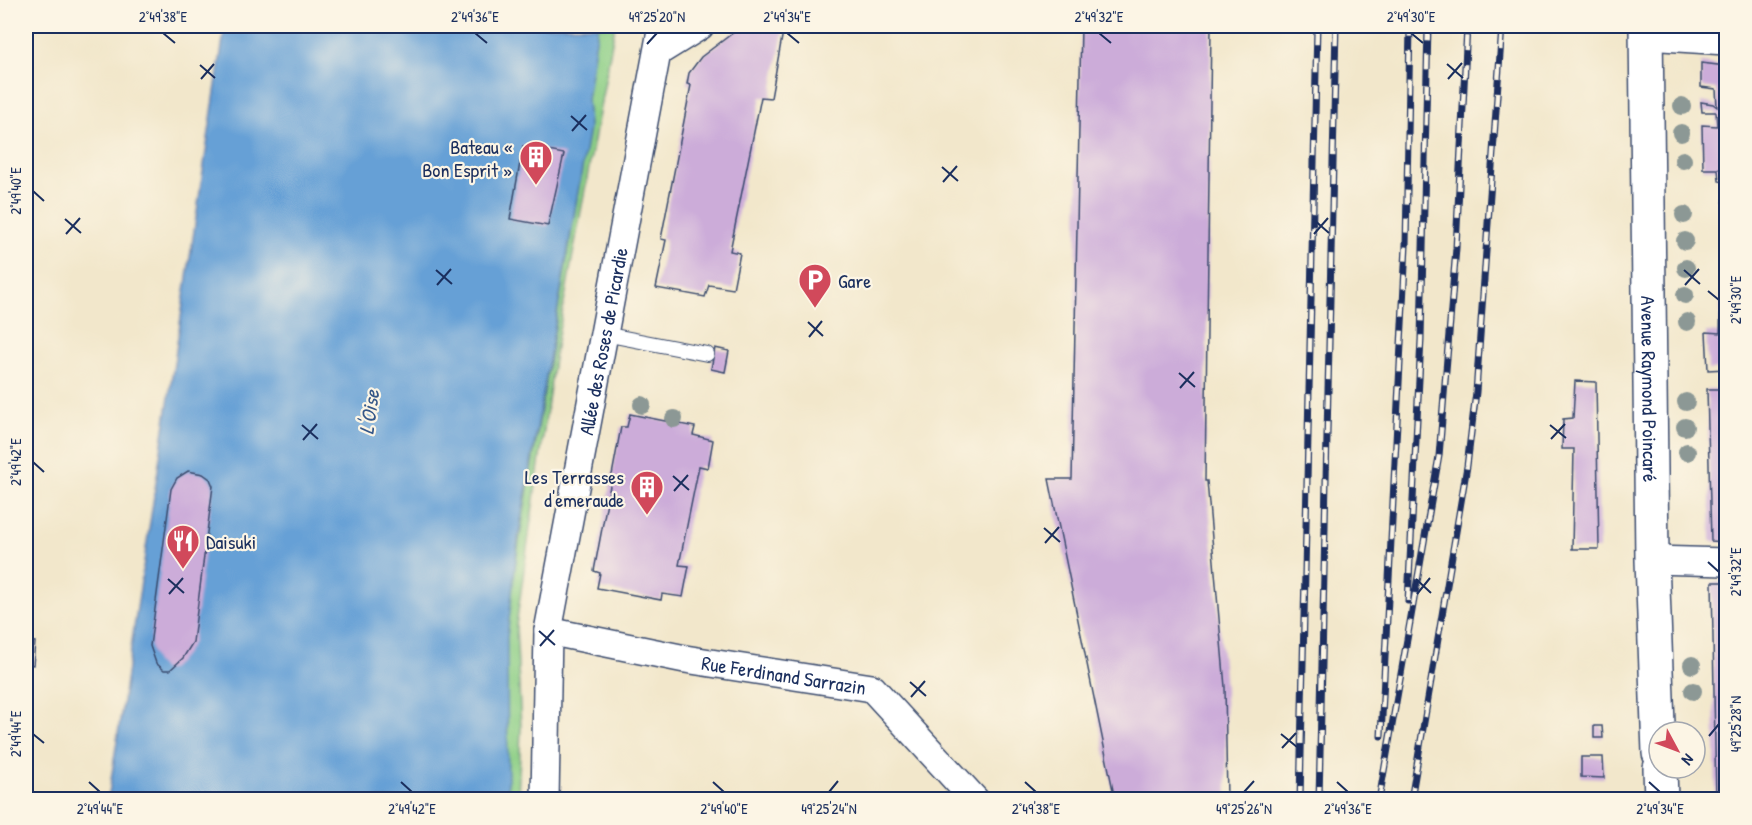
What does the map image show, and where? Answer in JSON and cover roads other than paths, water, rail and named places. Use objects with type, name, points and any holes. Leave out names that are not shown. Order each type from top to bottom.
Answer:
[{"type":"main road","name":"Avenue Raymond Poincaré","points":[[1646,31],[1652,560],[1658,720]]},
{"type":"main road","points":[[1660,780],[1661,800]]},
{"type":"street","points":[[660,39],[700,26]]},
{"type":"street","points":[[1646,31],[1726,41]]},
{"type":"street","name":"Allée des Roses de Picardie","points":[[545,800],[548,631],[660,39]]},
{"type":"street","points":[[1652,560],[1726,562]]},
{"type":"street","name":"Rue Ferdinand Sarrazin","points":[[548,631],[685,658],[872,688],[975,800]]},
{"type":"lane","points":[[604,334],[707,354]]},
{"type":"water","name":"L'Oise","points":[[225,26],[598,26],[587,99],[589,128],[519,533],[507,638],[508,799],[108,800]]},
{"type":"railway","points":[[1300,800],[1317,26]]},
{"type":"railway","points":[[1319,800],[1336,26]]},
{"type":"railway","points":[[1381,736],[1406,246],[1410,26]]},
{"type":"railway","points":[[1408,601],[1421,339],[1428,26]]},
{"type":"railway","points":[[1379,800],[1439,456],[1456,248],[1467,26]]},
{"type":"railway","points":[[1411,800],[1467,466],[1476,392],[1502,26]]},
{"type":"place","name":"Bateau « Bon Esprit »","points":[[536,186]]},
{"type":"place","name":"Gare","points":[[815,309]]},
{"type":"place","name":"Les Terrasses d'emeraude","points":[[647,516]]},
{"type":"place","name":"Daisuki","points":[[183,570]]}]
